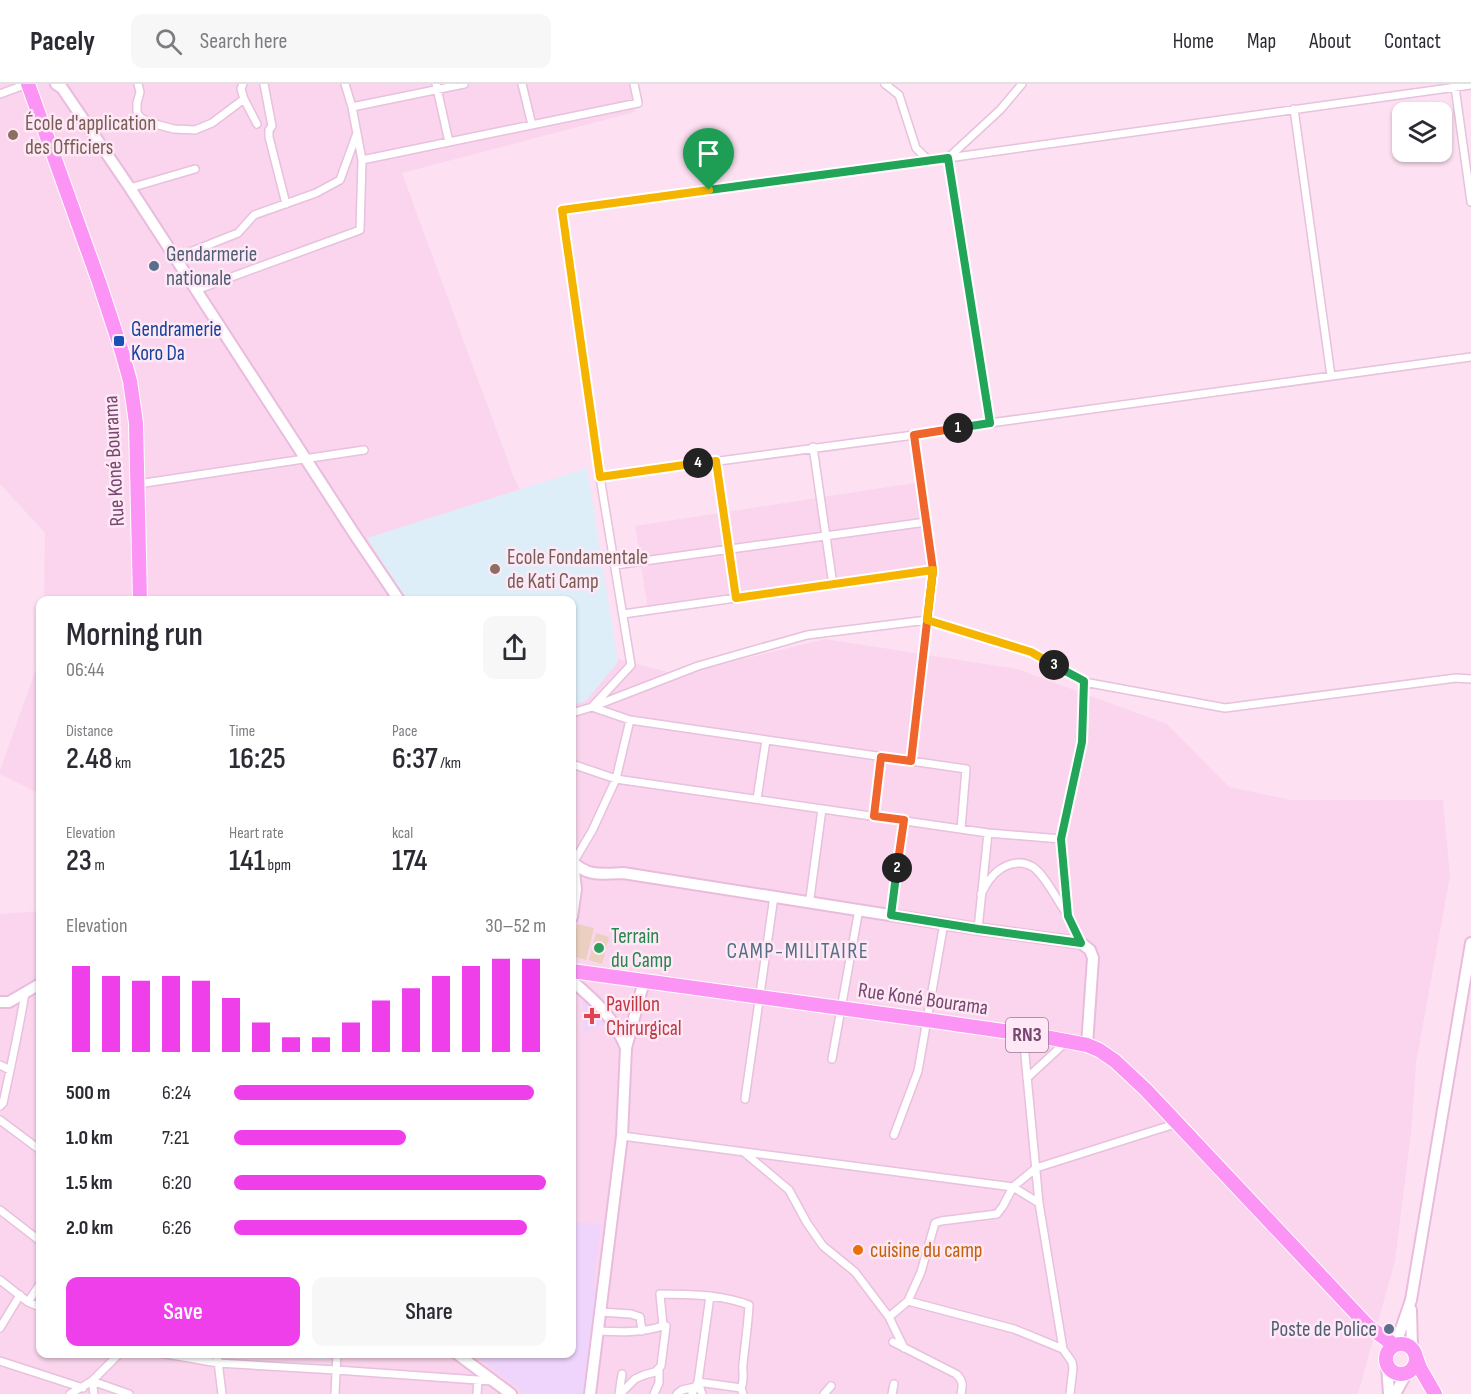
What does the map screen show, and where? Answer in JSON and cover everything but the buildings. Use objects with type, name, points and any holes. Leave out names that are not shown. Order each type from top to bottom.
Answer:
[{"type":"highway","name":"Rue Koné Bourama","points":[[27,84],[99,282],[122,352],[134,402],[140,596]]},
{"type":"highway","name":"Rue Koné Bourama","points":[[576,972],[1023,1034],[1087,1045],[1099,1050],[1115,1061],[1178,1122],[1368,1326],[1394,1346]]},
{"type":"highway","name":"Rue Koné Bourama","points":[[1368,1326],[1387,1365]]},
{"type":"highway","points":[[1403,1344],[1413,1350],[1434,1394],[1406,1374],[1390,1370],[1386,1354],[1389,1349],[1403,1344]]},
{"type":"highway","points":[[1406,1374],[1415,1365],[1413,1350]]},
{"type":"street","points":[[0,94],[27,84]]},
{"type":"street","points":[[56,84],[62,88],[130,188],[396,596]]},
{"type":"street","points":[[138,84],[140,92],[137,103],[141,117],[151,123],[174,129],[195,130],[212,123],[244,99]]},
{"type":"street","points":[[243,84],[241,89],[244,99],[257,123]]},
{"type":"street","points":[[264,84],[272,126],[269,137],[286,204]]},
{"type":"street","points":[[196,290],[360,230],[362,160],[352,107],[345,84]]},
{"type":"street","points":[[352,107],[437,87],[464,84]]},
{"type":"street","points":[[522,84],[532,125]]},
{"type":"street","points":[[362,160],[638,103],[634,84]]},
{"type":"street","points":[[885,84],[899,94],[916,148],[929,161]]},
{"type":"street","points":[[948,158],[1000,110],[1022,84]]},
{"type":"street","points":[[592,707],[631,665],[600,477],[562,210],[1471,85]]},
{"type":"street","points":[[437,87],[448,142]]},
{"type":"street","points":[[1455,87],[1471,202]]},
{"type":"street","points":[[1294,109],[1331,376]]},
{"type":"street","points":[[175,258],[238,233],[254,215],[316,193],[340,180],[357,133]]},
{"type":"street","points":[[948,158],[990,423]]},
{"type":"street","points":[[130,188],[195,169]]},
{"type":"street","points":[[600,477],[1471,357]]},
{"type":"street","points":[[911,761],[933,570],[914,435]]},
{"type":"street","points":[[813,447],[832,585]]},
{"type":"street","points":[[138,484],[364,450]]},
{"type":"street","points":[[716,461],[736,598]]},
{"type":"street","points":[[615,566],[926,522]]},
{"type":"street","points":[[623,614],[933,570]]},
{"type":"street","points":[[576,712],[698,666],[807,635],[927,620],[1031,652],[1084,681],[1225,708],[1456,678],[1471,679]]},
{"type":"street","points":[[1068,916],[1061,839],[1082,742],[1084,681]]},
{"type":"street","points":[[592,707],[630,720],[966,769],[961,829]]},
{"type":"street","points":[[576,856],[592,831],[616,779],[630,720]]},
{"type":"street","points":[[758,799],[766,740]]},
{"type":"street","points":[[874,816],[881,757]]},
{"type":"street","points":[[576,765],[616,779],[988,833],[1061,839]]},
{"type":"street","points":[[810,898],[822,809]]},
{"type":"street","points":[[891,915],[904,820]]},
{"type":"street","points":[[978,929],[988,833]]},
{"type":"street","points":[[981,894],[992,876],[1010,864],[1021,862],[1034,868],[1044,879],[1068,916],[1081,943],[1090,950],[1093,958],[1087,1045]]},
{"type":"street","points":[[576,865],[592,873],[623,873],[1081,943]]},
{"type":"street","points":[[576,889],[591,878],[603,874]]},
{"type":"street","points":[[745,1099],[774,896]]},
{"type":"street","points":[[832,1059],[859,909]]},
{"type":"street","points":[[894,1135],[918,1071],[944,923]]},
{"type":"street","points":[[1394,1346],[1411,1300],[1470,950]]},
{"type":"street","points":[[590,1394],[622,1136],[627,1048],[644,981]]},
{"type":"street","points":[[576,984],[612,1020],[627,1048]]},
{"type":"street","points":[[0,1002],[9,1002],[36,986]]},
{"type":"street","points":[[0,1107],[3,1103],[25,993]]},
{"type":"street","points":[[620,1032],[631,1027]]},
{"type":"street","points":[[1023,1034],[1039,1203],[1063,1349],[1072,1362],[1073,1368],[1070,1394]]},
{"type":"street","points":[[1027,1078],[1067,1041]]},
{"type":"street","points":[[0,1065],[10,1070]]},
{"type":"street","points":[[0,1120],[36,1147]]},
{"type":"street","points":[[889,1317],[908,1301],[921,1272],[935,1223],[997,1214],[1013,1187],[1036,1168],[1178,1122]]},
{"type":"street","points":[[622,1136],[1013,1187],[1039,1203]]},
{"type":"street","points":[[744,1152],[789,1190],[823,1246],[855,1272],[889,1317],[904,1348]]},
{"type":"street","points":[[0,1210],[36,1238]]},
{"type":"street","points":[[0,1280],[28,1302],[36,1305]]},
{"type":"street","points":[[28,1302],[36,1290]]},
{"type":"street","points":[[620,1394],[635,1379],[655,1372],[661,1366],[666,1326],[663,1326],[660,1293],[710,1296],[732,1299],[749,1305],[742,1391],[695,1387],[682,1390],[677,1394]]},
{"type":"street","points":[[0,1328],[20,1295]]},
{"type":"street","points":[[695,1387],[710,1296]]},
{"type":"street","points":[[1411,1300],[1413,1350]]},
{"type":"street","points":[[908,1301],[1014,1329],[1063,1349]]},
{"type":"street","points":[[600,1312],[631,1314],[640,1317],[642,1330]]},
{"type":"street","points":[[597,1331],[630,1332],[663,1326]]},
{"type":"street","points":[[893,1342],[956,1374],[963,1386],[961,1394]]},
{"type":"street","points":[[70,1394],[92,1381],[115,1358]]},
{"type":"street","points":[[189,1358],[218,1363],[495,1381]]},
{"type":"street","points":[[218,1358],[222,1394]]},
{"type":"street","points":[[335,1394],[337,1358]]},
{"type":"street","points":[[463,1358],[511,1394]]},
{"type":"street","points":[[0,1360],[83,1388]]},
{"type":"street","points":[[1387,1365],[1389,1394]]},
{"type":"street","points":[[654,1394],[659,1383],[659,1367]]},
{"type":"street","points":[[620,1394],[622,1374]]},
{"type":"street","points":[[1395,1394],[1406,1374]]},
{"type":"street","points":[[477,1394],[478,1380]]},
{"type":"street","points":[[92,1381],[94,1394]]},
{"type":"street","points":[[92,1381],[129,1394]]},
{"type":"street","points":[[892,1394],[894,1384]]},
{"type":"street","points":[[824,1394],[831,1386]]},
{"type":"street","points":[[695,1387],[702,1394]]},
{"type":"shaded area","points":[[0,84],[629,84],[635,112],[402,173],[513,475],[568,596],[44,596],[45,533],[0,484]]},
{"type":"shaded area","name":"Ecole Fondamentale de Kati Camp","points":[[587,468],[618,662],[586,701],[576,704],[576,596],[404,596],[367,538]]},
{"type":"shaded area","points":[[920,482],[930,567],[648,610],[635,526]]},
{"type":"shaded area","points":[[576,613],[593,652],[678,675],[825,639],[1017,669],[1167,724],[1229,787],[1291,800],[1443,800],[1450,876],[1416,1063],[1411,1133],[1395,1261],[1358,1394],[0,1394],[0,914],[36,911],[36,1358],[576,1358]]},
{"type":"shaded area","points":[[36,669],[36,792],[0,774]]},
{"type":"shaded area","points":[[577,924],[594,928],[586,960],[576,957]]},
{"type":"shaded area","name":"Terrain du Camp","points":[[596,933],[609,937],[602,964],[589,960]]},
{"type":"shaded area","name":"Pavillon Chirurgical","points":[[582,999],[603,1018],[606,1024],[584,1033]]},
{"type":"shaded area","points":[[576,1222],[601,1224],[593,1289],[599,1291],[584,1394],[525,1394],[479,1358],[576,1358]]},
{"type":"place","name":"École d'application des Officiers","points":[[13,135]]},
{"type":"place","name":"Gendarmerie nationale","points":[[154,266]]},
{"type":"place","name":"Gendramerie Koro Da","points":[[119,341]]},
{"type":"place","name":"Ecole Fondamentale de Kati Camp","points":[[495,569]]},
{"type":"place","name":"Terrain du Camp","points":[[599,948]]},
{"type":"place","name":"Pavillon Chirurgical","points":[[592,1016]]},
{"type":"place","name":"cuisine du camp","points":[[858,1250]]},
{"type":"place","name":"Poste de Police","points":[[1389,1329]]},
{"type":"district","name":"CAMP-MILITAIRE","points":[[798,951]]},
{"type":"route","points":[[709,190],[562,210],[600,477],[716,461],[736,598],[933,570],[927,620],[1031,652],[1084,681],[1082,742],[1061,839],[1068,916],[1081,943],[891,915],[904,820],[874,816],[881,757],[911,761],[927,620],[933,570],[914,435],[990,423],[948,158],[709,190]]}]
